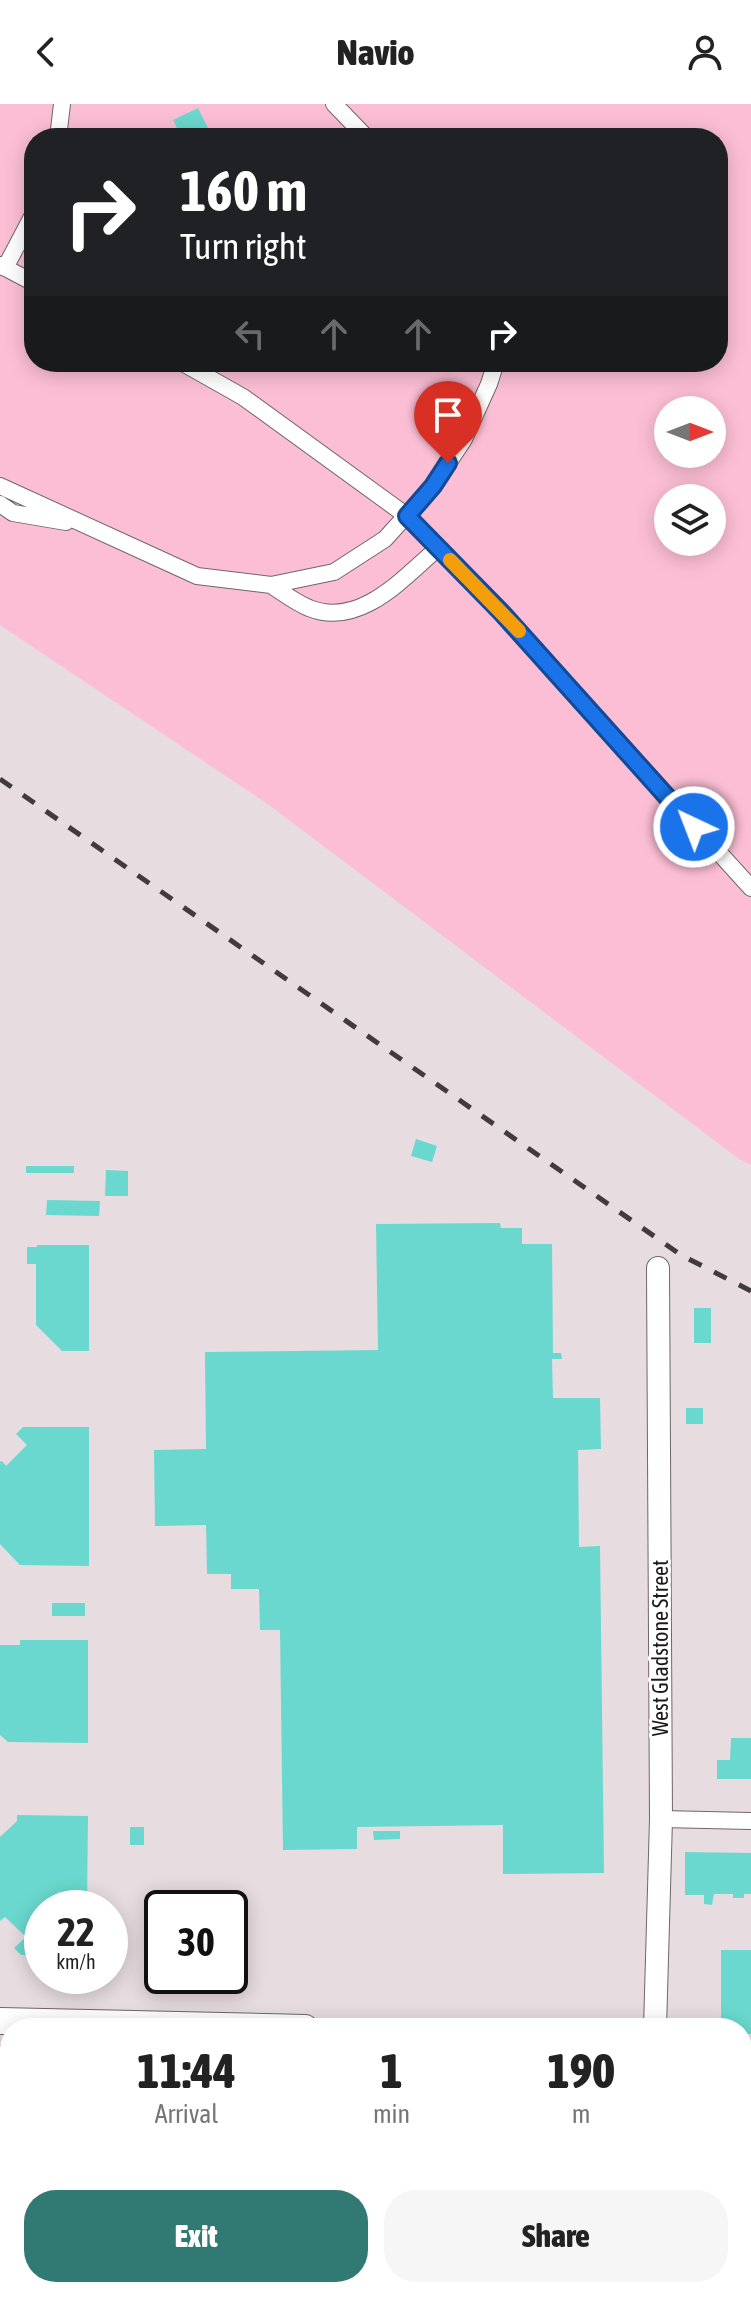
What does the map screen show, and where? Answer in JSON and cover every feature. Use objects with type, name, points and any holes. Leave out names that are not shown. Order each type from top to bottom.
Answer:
[{"type":"street","points":[[59,128],[62,104]]},
{"type":"street","points":[[334,104],[357,128]]},
{"type":"street","points":[[24,230],[2,266],[24,278]]},
{"type":"street","points":[[199,372],[243,397],[407,516],[502,613],[751,888]]},
{"type":"street","points":[[0,486],[197,576],[271,585],[334,572],[385,539],[433,486],[464,439],[493,372]]},
{"type":"street","points":[[0,504],[13,513],[76,523]]},
{"type":"street","points":[[271,585],[309,608],[327,612],[353,610],[382,596],[438,548]]},
{"type":"street","name":"West Gladstone Street","points":[[655,2018],[661,1819],[658,1268]]},
{"type":"street","points":[[661,1819],[751,1821]]},
{"type":"shaded area","points":[[0,104],[751,104],[751,1165],[269,805],[0,625]]},
{"type":"building","points":[[198,108],[208,128],[177,128],[173,120]]},
{"type":"building","points":[[416,1139],[437,1146],[432,1162],[411,1156]]},
{"type":"building","points":[[26,1166],[74,1166],[74,1173],[26,1173]]},
{"type":"building","points":[[106,1170],[128,1171],[128,1196],[105,1196]]},
{"type":"building","points":[[47,1200],[100,1201],[99,1216],[46,1215]]},
{"type":"building","points":[[500,1223],[501,1228],[522,1228],[522,1244],[552,1244],[553,1353],[561,1353],[562,1359],[552,1359],[553,1398],[600,1398],[601,1449],[578,1450],[579,1547],[600,1546],[604,1873],[503,1874],[503,1825],[357,1827],[357,1849],[283,1850],[280,1630],[260,1630],[259,1589],[231,1589],[231,1574],[207,1574],[206,1525],[155,1526],[154,1450],[206,1449],[205,1352],[378,1350],[376,1224]]},
{"type":"building","points":[[89,1245],[89,1351],[62,1351],[36,1325],[36,1264],[27,1264],[27,1247]]},
{"type":"building","points":[[694,1308],[711,1308],[711,1343],[694,1343]]},
{"type":"building","points":[[686,1408],[703,1408],[703,1424],[686,1424]]},
{"type":"building","points":[[23,1427],[89,1427],[89,1566],[20,1565],[0,1544],[0,1462],[6,1466],[27,1445],[16,1434]]},
{"type":"building","points":[[52,1603],[85,1603],[85,1616],[52,1616]]},
{"type":"building","points":[[20,1640],[88,1640],[88,1743],[8,1742],[0,1735],[0,1645],[20,1645]]},
{"type":"building","points":[[731,1738],[751,1738],[751,1779],[717,1779],[717,1760],[730,1760]]},
{"type":"building","points":[[17,1815],[88,1816],[87,1890],[24,1890],[24,1935],[5,1917],[0,1921],[0,1837],[17,1821]]},
{"type":"building","points":[[130,1827],[144,1827],[144,1845],[130,1845]]},
{"type":"building","points":[[373,1831],[400,1831],[400,1839],[374,1840]]},
{"type":"building","points":[[685,1852],[751,1853],[751,1894],[733,1898],[733,1894],[714,1894],[712,1905],[704,1904],[704,1895],[685,1895]]},
{"type":"building","points":[[24,1939],[24,1955],[14,1948]]},
{"type":"building","points":[[721,1950],[751,1950],[751,2018],[721,2018]]},
{"type":"railway","points":[[0,779],[681,1255],[751,1291]]},
{"type":"slow traffic","points":[[450,560],[519,631]]},
{"type":"route","points":[[448,463],[407,516],[502,613],[694,827]]}]
